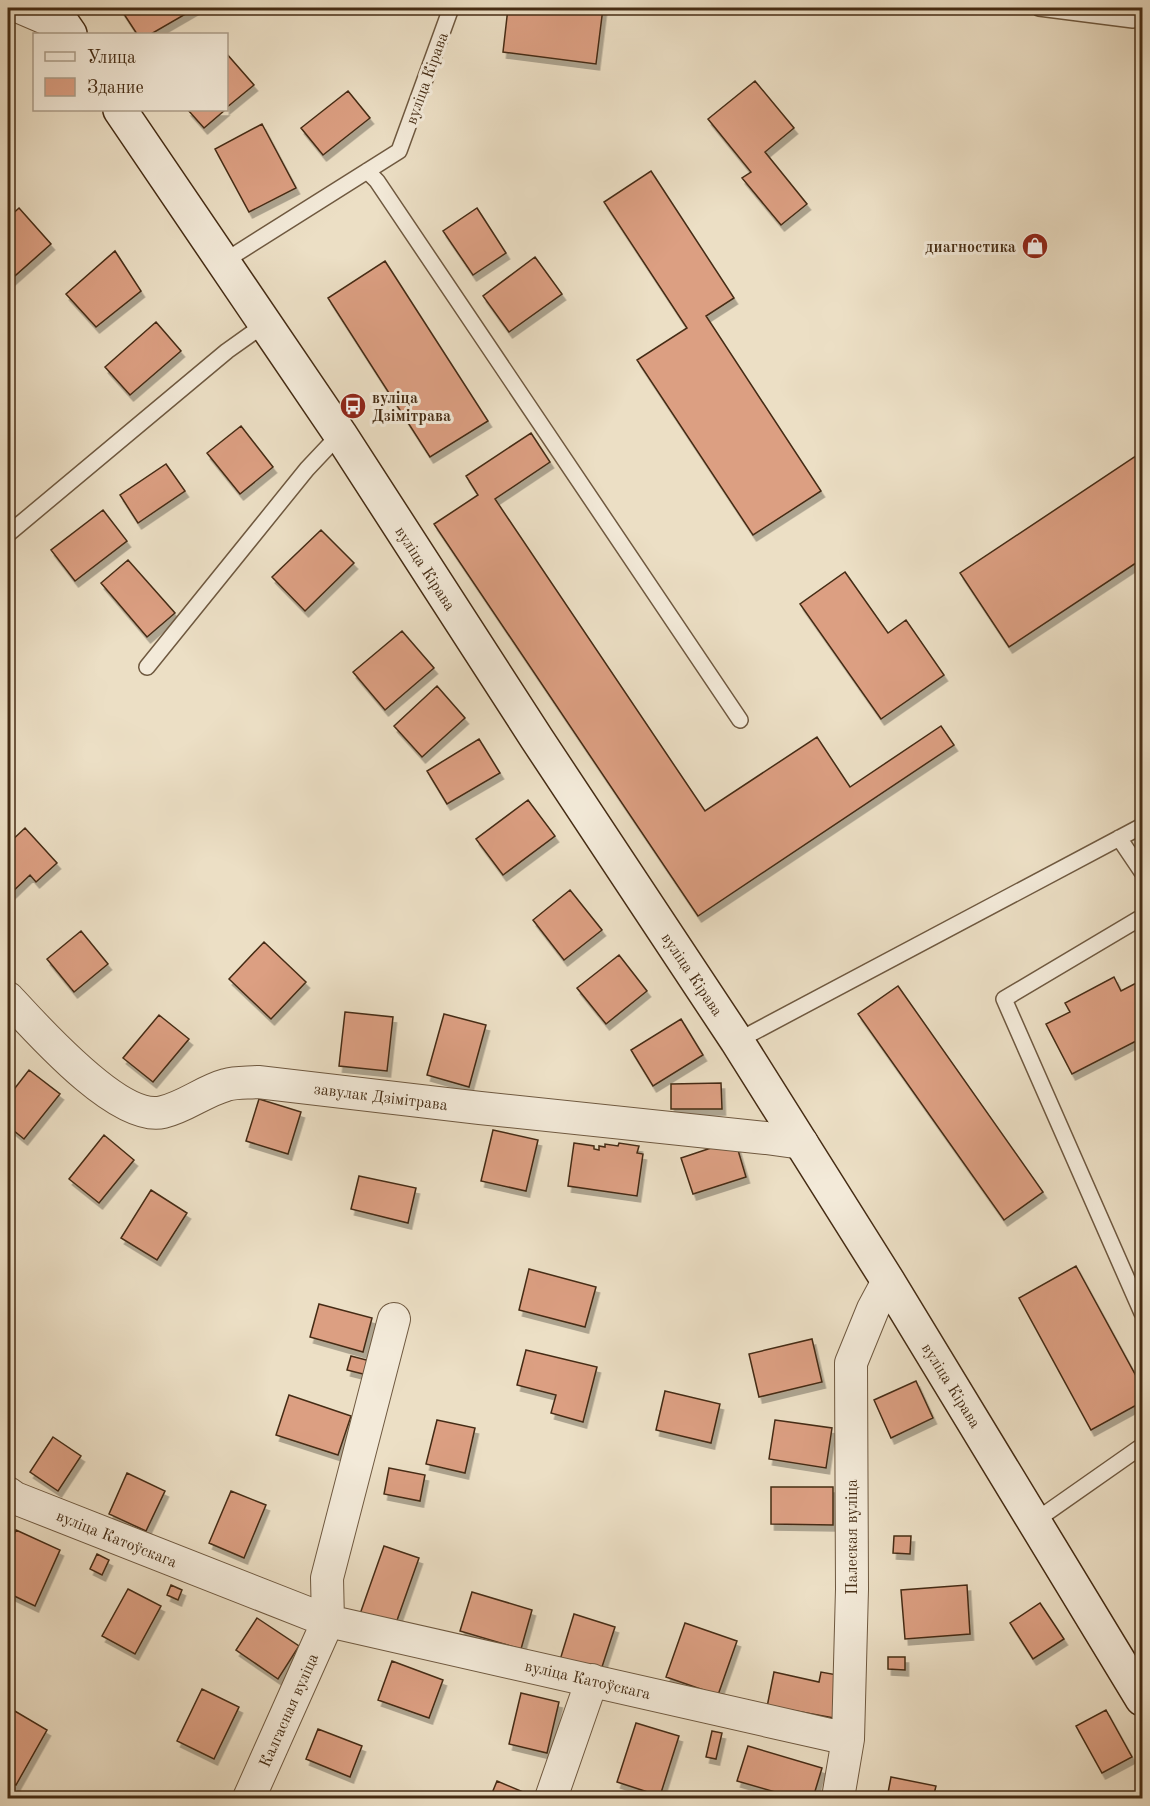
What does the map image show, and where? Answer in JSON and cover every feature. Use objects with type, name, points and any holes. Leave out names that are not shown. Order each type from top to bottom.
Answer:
[{"type":"main road","name":"вуліца Кірава","points":[[121,111],[340,434],[537,739],[737,1041],[888,1281],[1143,1700]]},
{"type":"street","points":[[22,8],[62,23]]},
{"type":"street","name":"завулак Дзімітрава","points":[[8,998],[100,1089],[127,1106],[144,1112],[161,1113],[226,1085],[258,1082],[766,1137],[802,1143]]},
{"type":"street","name":"Палеская вуліца","points":[[838,1798],[848,1739],[852,1588],[851,1363],[873,1309],[888,1281]]},
{"type":"street","points":[[328,1621],[327,1578],[394,1319]]},
{"type":"street","name":"вуліца Катоўскага","points":[[8,1493],[328,1621],[848,1739]]},
{"type":"street","name":"Калгасная вуліца","points":[[249,1798],[328,1621]]},
{"type":"street","points":[[551,1798],[592,1680]]},
{"type":"lane","points":[[1039,8],[1133,20]]},
{"type":"lane","name":"вуліца Кірава","points":[[223,262],[399,151],[450,9]]},
{"type":"lane","points":[[367,171],[377,181],[740,720]]},
{"type":"lane","points":[[8,534],[226,351],[265,324]]},
{"type":"lane","points":[[147,667],[307,469],[340,434]]},
{"type":"lane","points":[[737,1041],[1143,826]]},
{"type":"lane","points":[[1119,838],[1143,872]]},
{"type":"lane","points":[[1143,917],[1004,999],[1143,1313]]},
{"type":"lane","points":[[1035,1521],[1143,1446]]},
{"type":"building","points":[[120,8],[196,8],[153,33],[136,33]]},
{"type":"building","points":[[508,8],[603,8],[596,64],[503,52]]},
{"type":"building","points":[[228,55],[254,85],[228,106]]},
{"type":"building","points":[[755,81],[794,128],[765,152],[807,204],[781,225],[742,178],[751,172],[708,119]]},
{"type":"building","points":[[348,91],[370,118],[323,155],[301,128]]},
{"type":"building","points":[[189,111],[224,111],[204,128]]},
{"type":"building","points":[[262,124],[296,188],[249,212],[215,149]]},
{"type":"building","points":[[651,171],[734,298],[706,316],[821,491],[753,535],[637,360],[687,328],[604,202]]},
{"type":"building","points":[[19,208],[51,244],[8,282],[8,218]]},
{"type":"building","points":[[477,208],[506,253],[473,275],[443,231]]},
{"type":"building","points":[[115,251],[141,291],[96,327],[66,294]]},
{"type":"building","points":[[535,257],[562,294],[509,332],[483,296]]},
{"type":"building","points":[[385,261],[488,421],[430,457],[328,298]]},
{"type":"building","points":[[156,322],[181,351],[130,395],[105,367]]},
{"type":"building","points":[[241,426],[273,467],[240,494],[207,453]]},
{"type":"building","points":[[531,433],[550,462],[495,499],[705,811],[817,737],[850,787],[941,726],[954,745],[698,916],[434,524],[478,495],[466,476]]},
{"type":"building","points":[[1142,452],[1142,559],[1009,647],[960,573]]},
{"type":"building","points":[[166,464],[185,491],[138,523],[120,495]]},
{"type":"building","points":[[103,510],[127,541],[75,581],[51,550]]},
{"type":"building","points":[[321,530],[354,563],[305,611],[272,577]]},
{"type":"building","points":[[128,560],[175,613],[147,637],[101,583]]},
{"type":"building","points":[[845,572],[888,633],[906,620],[944,675],[881,719],[800,604]]},
{"type":"building","points":[[402,631],[434,668],[385,710],[353,672]]},
{"type":"building","points":[[437,686],[465,718],[422,757],[394,726]]},
{"type":"building","points":[[479,739],[500,773],[447,804],[427,771]]},
{"type":"building","points":[[528,800],[555,836],[503,875],[476,839]]},
{"type":"building","points":[[25,828],[57,863],[36,882],[30,875],[8,896],[8,844]]},
{"type":"building","points":[[570,890],[602,930],[564,960],[533,920]]},
{"type":"building","points":[[81,931],[108,964],[74,992],[47,959]]},
{"type":"building","points":[[264,942],[306,982],[271,1019],[229,979]]},
{"type":"building","points":[[619,955],[647,991],[606,1024],[577,988]]},
{"type":"building","points":[[1114,977],[1121,991],[1142,980],[1142,1038],[1072,1074],[1046,1024],[1070,1012],[1065,1003]]},
{"type":"building","points":[[898,986],[1043,1192],[1004,1220],[858,1014]]},
{"type":"building","points":[[345,1012],[393,1017],[387,1071],[339,1066]]},
{"type":"building","points":[[444,1014],[486,1025],[469,1087],[427,1075]]},
{"type":"building","points":[[159,1015],[189,1039],[153,1082],[123,1058]]},
{"type":"building","points":[[681,1019],[703,1055],[653,1086],[631,1050]]},
{"type":"building","points":[[29,1070],[60,1094],[24,1139],[8,1126],[8,1097]]},
{"type":"building","points":[[721,1083],[722,1109],[671,1109],[671,1084]]},
{"type":"building","points":[[259,1099],[301,1112],[288,1154],[246,1141]]},
{"type":"building","points":[[493,1130],[538,1140],[526,1191],[481,1181]]},
{"type":"building","points":[[104,1135],[134,1160],[99,1203],[69,1179]]},
{"type":"building","points":[[735,1140],[746,1177],[693,1194],[681,1158]]},
{"type":"building","points":[[574,1143],[594,1146],[594,1149],[599,1150],[599,1146],[605,1147],[605,1144],[618,1146],[619,1143],[639,1146],[637,1153],[643,1154],[637,1196],[568,1186]]},
{"type":"building","points":[[359,1176],[416,1188],[408,1223],[351,1209]]},
{"type":"building","points":[[151,1190],[187,1213],[157,1260],[121,1238]]},
{"type":"building","points":[[1076,1266],[1142,1387],[1142,1402],[1091,1430],[1019,1298]]},
{"type":"building","points":[[529,1269],[596,1287],[585,1327],[519,1310]]},
{"type":"building","points":[[319,1304],[372,1318],[363,1352],[310,1337]]},
{"type":"building","points":[[812,1339],[822,1382],[759,1397],[749,1354]]},
{"type":"building","points":[[526,1350],[597,1367],[583,1422],[551,1413],[556,1395],[517,1385]]},
{"type":"building","points":[[351,1356],[374,1362],[371,1376],[347,1370]]},
{"type":"building","points":[[916,1381],[933,1418],[891,1438],[874,1400]]},
{"type":"building","points":[[665,1391],[720,1404],[711,1443],[656,1430]]},
{"type":"building","points":[[289,1395],[351,1416],[338,1455],[276,1435]]},
{"type":"building","points":[[437,1420],[475,1428],[465,1473],[426,1464]]},
{"type":"building","points":[[775,1420],[832,1428],[826,1468],[769,1459]]},
{"type":"building","points":[[53,1437],[81,1456],[58,1491],[30,1472]]},
{"type":"building","points":[[389,1468],[425,1475],[420,1501],[384,1494]]},
{"type":"building","points":[[127,1473],[165,1491],[146,1531],[109,1514]]},
{"type":"building","points":[[771,1487],[833,1487],[833,1525],[771,1524]]},
{"type":"building","points":[[231,1491],[266,1505],[244,1558],[209,1543]]},
{"type":"building","points":[[16,1530],[60,1550],[35,1606],[8,1593],[8,1549]]},
{"type":"building","points":[[894,1536],[911,1536],[910,1554],[893,1553]]},
{"type":"building","points":[[384,1546],[419,1558],[395,1626],[360,1614]]},
{"type":"building","points":[[97,1554],[109,1560],[102,1575],[90,1569]]},
{"type":"building","points":[[171,1585],[182,1590],[178,1600],[167,1595]]},
{"type":"building","points":[[967,1585],[970,1634],[905,1639],[901,1590]]},
{"type":"building","points":[[128,1589],[161,1606],[135,1654],[102,1636]]},
{"type":"building","points":[[472,1592],[532,1610],[521,1649],[460,1631]]},
{"type":"building","points":[[1040,1603],[1064,1639],[1033,1659],[1010,1623]]},
{"type":"building","points":[[574,1614],[615,1627],[600,1673],[560,1660]]},
{"type":"building","points":[[257,1618],[299,1646],[278,1679],[236,1650]]},
{"type":"building","points":[[685,1623],[737,1641],[718,1695],[666,1677]]},
{"type":"building","points":[[888,1657],[905,1657],[905,1670],[888,1669]]},
{"type":"building","points":[[392,1661],[443,1680],[429,1718],[378,1700]]},
{"type":"building","points":[[774,1672],[819,1682],[821,1672],[843,1676],[834,1718],[791,1710],[789,1717],[766,1712]]},
{"type":"building","points":[[202,1689],[239,1707],[214,1759],[177,1741]]},
{"type":"building","points":[[521,1693],[559,1702],[547,1753],[509,1744]]},
{"type":"building","points":[[8,1707],[47,1730],[16,1785],[8,1781]]},
{"type":"building","points":[[1106,1710],[1132,1757],[1102,1773],[1076,1726]]},
{"type":"building","points":[[636,1723],[679,1736],[660,1796],[617,1782]]},
{"type":"building","points":[[318,1729],[362,1746],[350,1777],[306,1759]]},
{"type":"building","points":[[712,1731],[722,1733],[716,1759],[706,1757]]},
{"type":"building","points":[[748,1746],[822,1768],[813,1798],[796,1798],[737,1781]]},
{"type":"building","points":[[891,1777],[936,1786],[933,1798],[887,1798]]},
{"type":"building","points":[[497,1781],[535,1797],[535,1798],[490,1798]]},
{"type":"place","name":"диагностика","points":[[1035,246]]},
{"type":"place","name":"вуліца Дзімітрава","points":[[353,406]]}]
